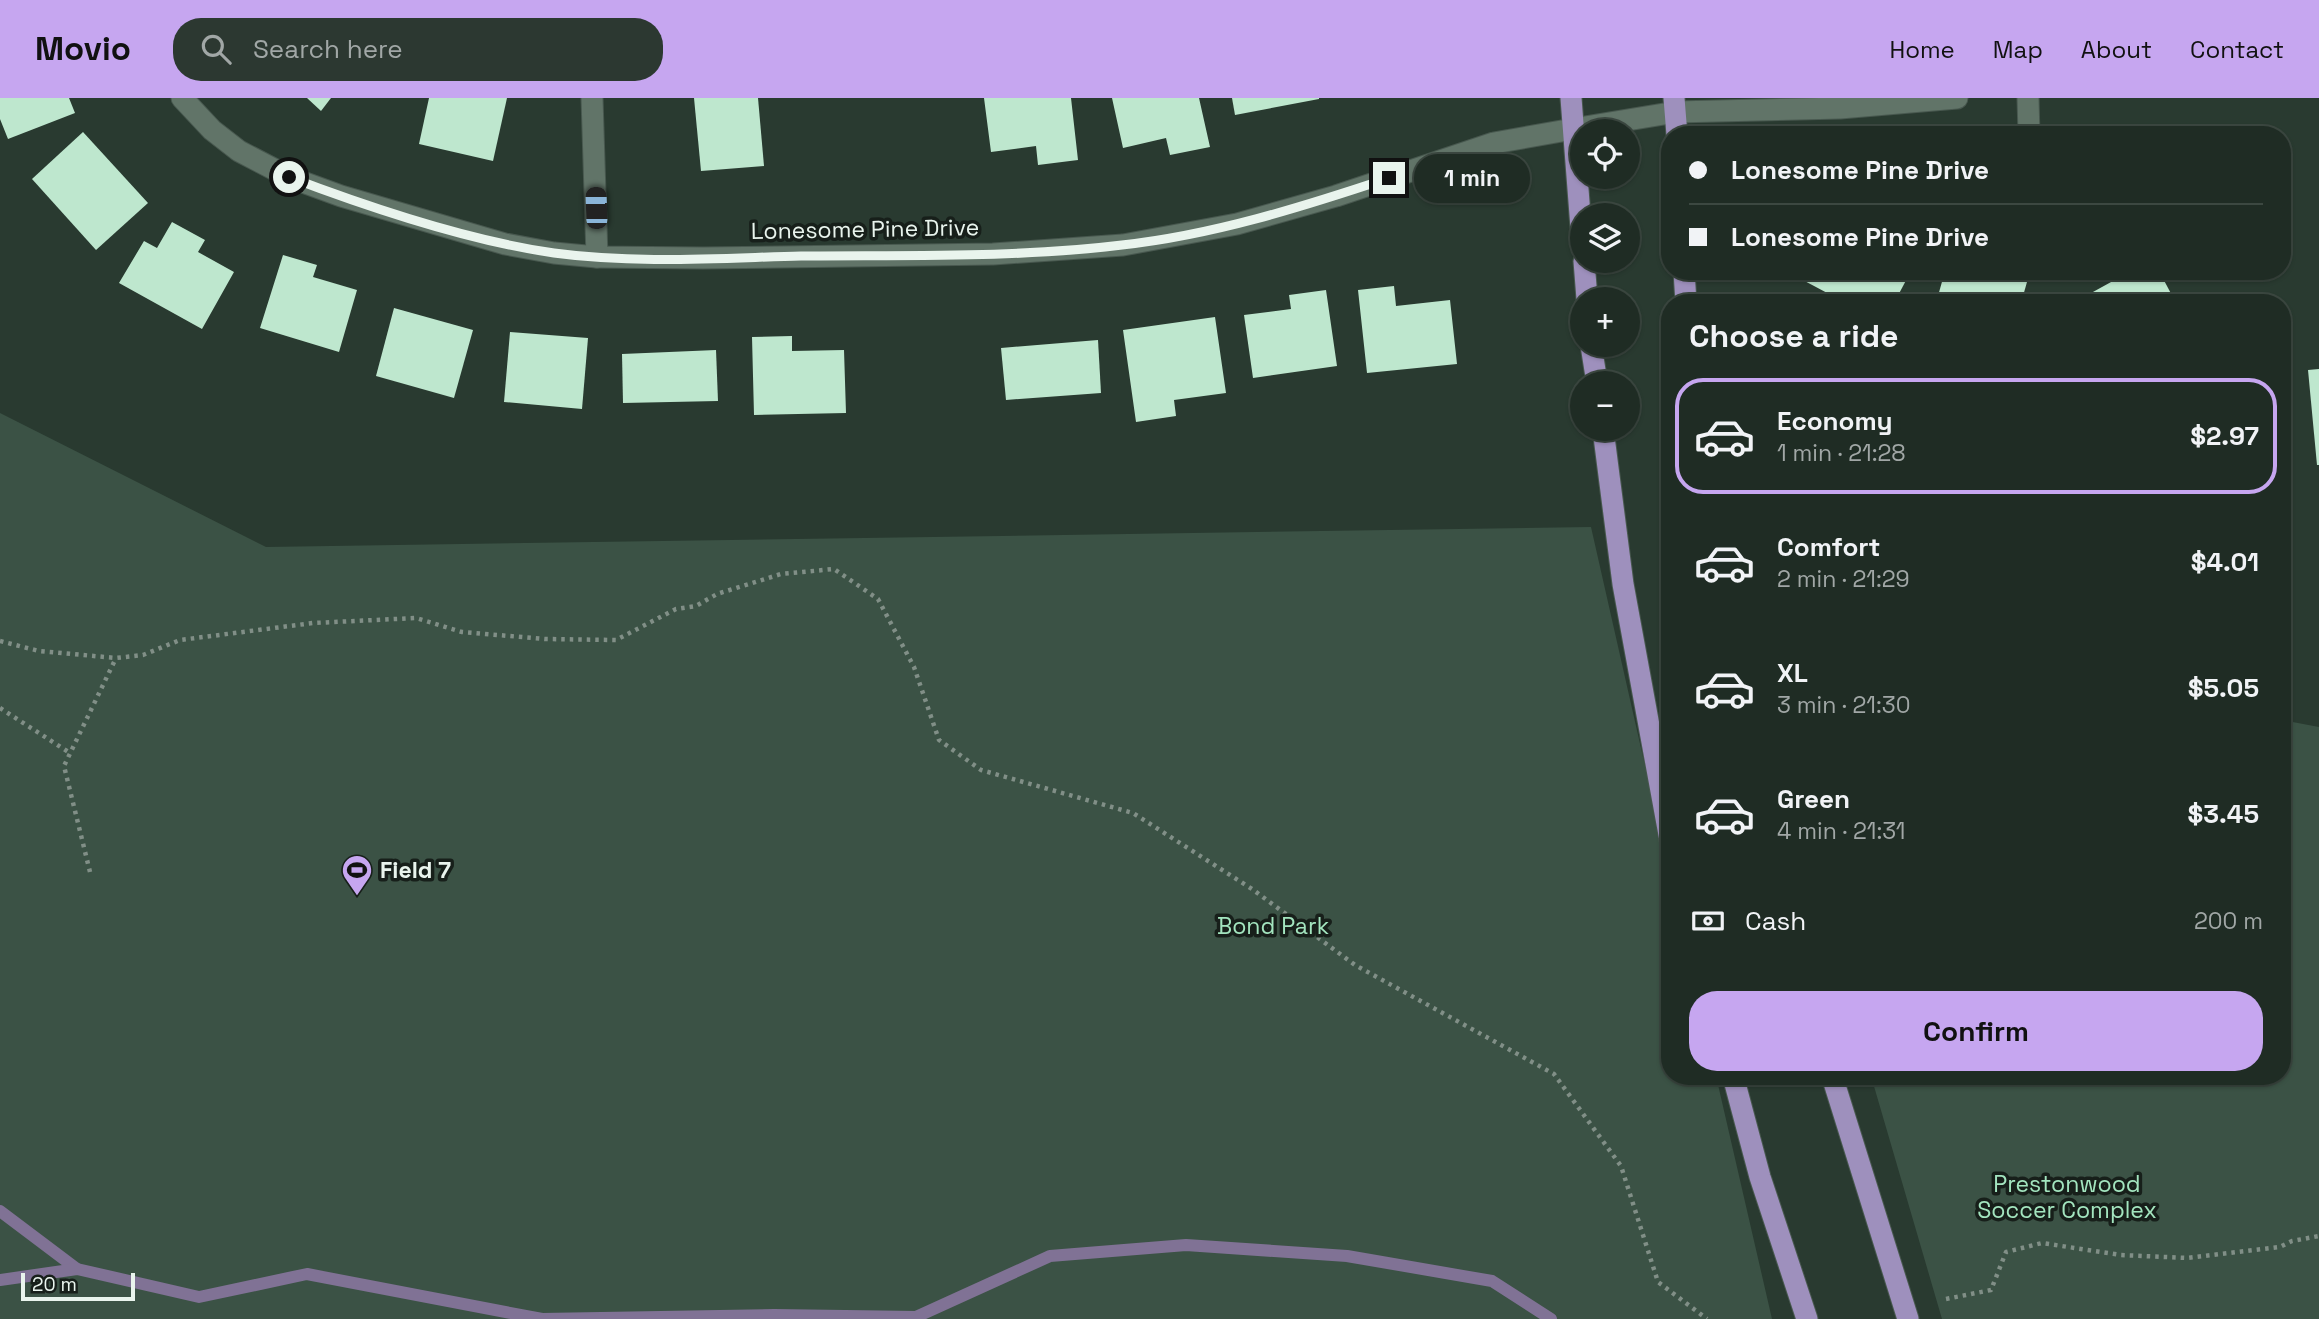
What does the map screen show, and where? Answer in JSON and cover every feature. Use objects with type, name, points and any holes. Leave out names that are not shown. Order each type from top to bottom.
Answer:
[{"type":"main road","points":[[1571,98],[1572,119]]},
{"type":"main road","points":[[1675,105],[1676,126]]},
{"type":"main road","points":[[1605,441],[1626,597],[1661,790]]},
{"type":"main road","points":[[1735,1085],[1760,1177],[1807,1319]]},
{"type":"main road","points":[[1835,1085],[1908,1319]]},
{"type":"street","name":"Lonesome Pine Drive","points":[[182,98],[212,130],[239,150],[289,177],[341,196],[505,244],[597,257],[993,254],[1122,245],[1237,224],[1336,196],[1494,143],[1570,130]]},
{"type":"street","points":[[592,98],[597,257]]},
{"type":"street","name":"Lonesome Pine Drive","points":[[1616,119],[1675,105],[1840,108],[1957,98]]},
{"type":"street","points":[[2028,98],[2029,126]]},
{"type":"path","points":[[0,640],[38,651],[116,658],[143,655],[180,640],[313,622],[416,618],[462,632],[545,639],[616,640],[676,609],[696,606],[717,594],[781,574],[834,569],[878,599],[914,667],[940,740],[981,770],[1133,813],[1252,888],[1355,965],[1554,1074],[1621,1166],[1658,1282],[1707,1319]]},
{"type":"path","points":[[90,872],[64,766],[116,658]]},
{"type":"path","points":[[0,709],[70,753]]},
{"type":"path","points":[[1946,1298],[1991,1290],[2006,1252],[2042,1243],[2121,1255],[2187,1258],[2280,1247],[2292,1241],[2319,1236]]},
{"type":"green space","name":"Bond Park","points":[[0,413],[266,547],[1591,527],[1661,837],[1661,1085],[1718,1085],[1772,1319],[0,1319]]},
{"type":"green space","name":"Prestonwood Soccer Complex","points":[[2291,722],[2319,727],[2319,1319],[1942,1319],[1874,1085],[2291,1085]]},
{"type":"building","points":[[0,98],[69,98],[75,113],[8,139],[0,119]]},
{"type":"building","points":[[307,98],[331,98],[321,111]]},
{"type":"building","points":[[429,98],[507,98],[493,161],[419,144]]},
{"type":"building","points":[[694,98],[758,98],[764,166],[701,171]]},
{"type":"building","points":[[984,98],[1071,98],[1078,160],[1038,165],[1036,146],[991,152]]},
{"type":"building","points":[[1112,98],[1199,98],[1210,147],[1170,155],[1166,138],[1123,148]]},
{"type":"building","points":[[1232,98],[1319,98],[1319,99],[1235,115]]},
{"type":"building","points":[[83,132],[148,203],[96,250],[32,179]]},
{"type":"building","points":[[172,222],[205,240],[198,252],[234,272],[202,329],[119,283],[144,241],[157,248]]},
{"type":"building","points":[[283,255],[317,265],[313,277],[357,290],[339,352],[260,328]]},
{"type":"building","points":[[1803,280],[1906,280],[1899,294],[1829,294]]},
{"type":"building","points":[[1942,280],[2027,282],[2024,294],[1939,294]]},
{"type":"building","points":[[2115,280],[2164,280],[2171,294],[2089,294]]},
{"type":"building","points":[[1394,286],[1396,306],[1450,300],[1457,364],[1367,373],[1358,290]]},
{"type":"building","points":[[1326,290],[1337,366],[1253,378],[1244,315],[1291,309],[1289,295]]},
{"type":"building","points":[[394,308],[473,330],[454,398],[376,376]]},
{"type":"building","points":[[1215,317],[1226,393],[1174,400],[1176,416],[1136,422],[1123,330]]},
{"type":"building","points":[[510,332],[588,338],[582,409],[504,402]]},
{"type":"building","points":[[792,336],[792,351],[844,350],[846,413],[754,415],[752,337]]},
{"type":"building","points":[[1098,340],[1101,393],[1006,400],[1001,348]]},
{"type":"building","points":[[716,350],[718,401],[623,403],[622,354]]},
{"type":"building","points":[[2319,369],[2319,465],[2317,465],[2308,370]]},
{"type":"waterway","points":[[0,1211],[77,1269]]},
{"type":"waterway","points":[[0,1280],[77,1269],[199,1297],[307,1274],[542,1319],[774,1315],[916,1317],[1050,1256],[1186,1245],[1347,1256],[1492,1281],[1551,1319]]},
{"type":"place","name":"Field 7","points":[[357,897]]},
{"type":"route","points":[[289,177],[341,196],[505,244],[597,257],[703,258],[993,254],[1122,245],[1237,224],[1389,178]]}]
